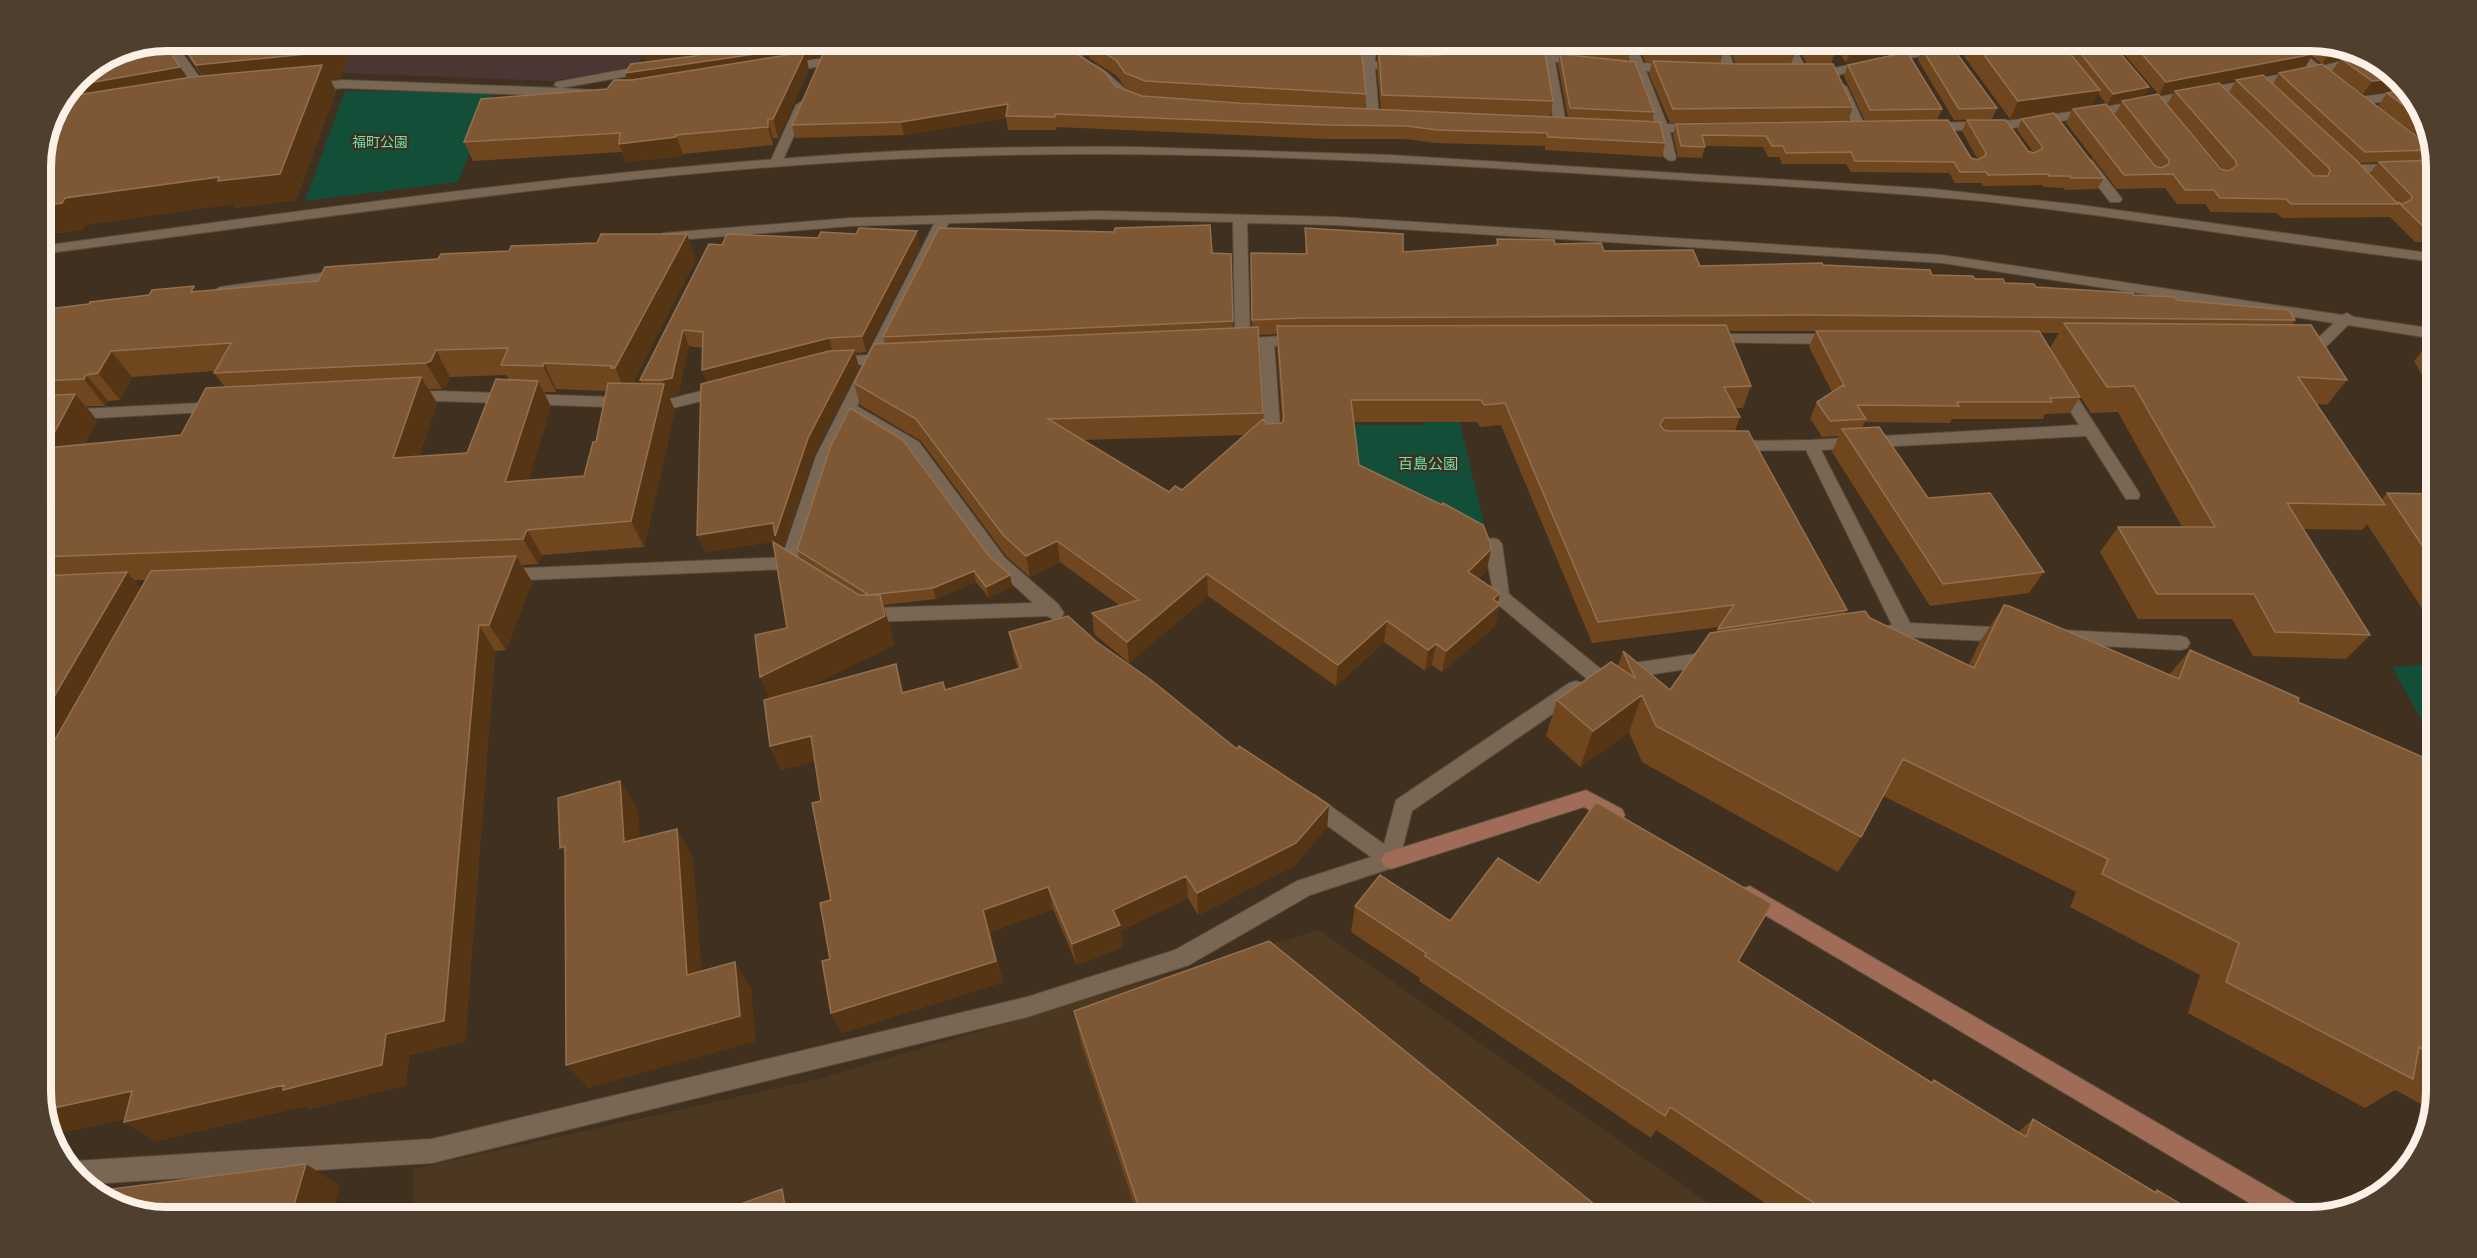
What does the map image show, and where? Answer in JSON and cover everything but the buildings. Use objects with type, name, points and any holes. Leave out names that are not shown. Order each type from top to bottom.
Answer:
[{"type":"street","points":[[175,51],[208,98]]},
{"type":"street","points":[[774,70],[819,67],[850,61],[855,51]]},
{"type":"street","points":[[1370,51],[1373,116]]},
{"type":"street","points":[[1447,51],[1448,64]]},
{"type":"street","points":[[1547,51],[1560,123]]},
{"type":"street","points":[[1632,51],[1663,129],[1670,160]]},
{"type":"street","points":[[1723,51],[1730,71]]},
{"type":"street","points":[[1789,51],[1796,72],[1910,61],[1930,52],[1955,56],[1983,51]]},
{"type":"street","points":[[2294,51],[2376,114]]},
{"type":"street","points":[[1038,56],[1073,56],[1081,52],[1124,52]]},
{"type":"street","points":[[1073,56],[1112,81],[1121,94],[1143,103]]},
{"type":"street","points":[[1508,58],[1549,58],[1639,68],[1685,70]]},
{"type":"street","points":[[1917,127],[2057,123],[2154,102],[2263,86],[2356,61]]},
{"type":"street","points":[[1322,64],[1416,66]]},
{"type":"street","points":[[532,91],[620,73],[665,67]]},
{"type":"street","points":[[1837,67],[1860,128]]},
{"type":"street","points":[[298,89],[343,84],[603,93]]},
{"type":"street","points":[[776,162],[808,92]]},
{"type":"street","points":[[2351,95],[2402,96]]},
{"type":"street","points":[[1629,127],[1713,129]]},
{"type":"street","points":[[2402,134],[2426,160]]},
{"type":"street","points":[[51,249],[405,201],[776,162],[968,152],[1150,151],[1464,162],[1882,188],[2027,202],[2426,257]]},
{"type":"street","points":[[2081,154],[2115,199]]},
{"type":"street","points":[[2369,186],[2349,165],[2426,163]]},
{"type":"street","points":[[652,238],[716,240],[850,222],[1098,215],[1336,220],[1942,259],[2426,331]]},
{"type":"street","points":[[1240,218],[1243,343]]},
{"type":"street","points":[[789,563],[824,456],[942,220]]},
{"type":"street","points":[[206,293],[360,271]]},
{"type":"street","points":[[2286,343],[2322,343],[2347,318]]},
{"type":"street","points":[[1691,339],[1857,340]]},
{"type":"street","points":[[1219,344],[1313,340]]},
{"type":"street","points":[[1267,342],[1273,440]]},
{"type":"street","points":[[823,364],[907,358]]},
{"type":"street","points":[[2054,371],[2132,495]]},
{"type":"street","points":[[392,398],[439,396],[636,398],[669,404],[735,387]]},
{"type":"street","points":[[51,415],[240,406]]},
{"type":"street","points":[[848,407],[913,446],[999,562],[1068,624]]},
{"type":"street","points":[[1720,446],[1811,445],[2090,430]]},
{"type":"street","points":[[1811,445],[1904,630]]},
{"type":"street","points":[[1493,544],[1501,597],[1595,675]]},
{"type":"street","points":[[489,576],[789,563],[815,580]]},
{"type":"street","points":[[851,603],[869,615],[1052,609]]},
{"type":"street","points":[[1858,637],[1904,630],[2181,643]]},
{"type":"street","points":[[1391,861],[1403,806],[1595,675],[1732,655]]},
{"type":"street","points":[[1294,791],[1391,861]]},
{"type":"street","points":[[84,1172],[443,1149],[1027,1007],[1181,958],[1304,888],[1586,798],[1637,828]]},
{"type":"street","points":[[1730,883],[2276,1207]]},
{"type":"shaded area","points":[[254,51],[647,51],[637,66],[551,81],[214,68]]},
{"type":"shaded area","points":[[1319,930],[1714,1207],[413,1207],[413,1169],[818,1079]]},
{"type":"green space","name":"福町公園","points":[[345,91],[493,93],[458,182],[305,201]]},
{"type":"green space","name":"百島公園","points":[[1423,411],[1457,411],[1487,536],[1355,474],[1351,425],[1424,425]]},
{"type":"green space","points":[[2426,665],[2426,728],[2392,667]]}]
